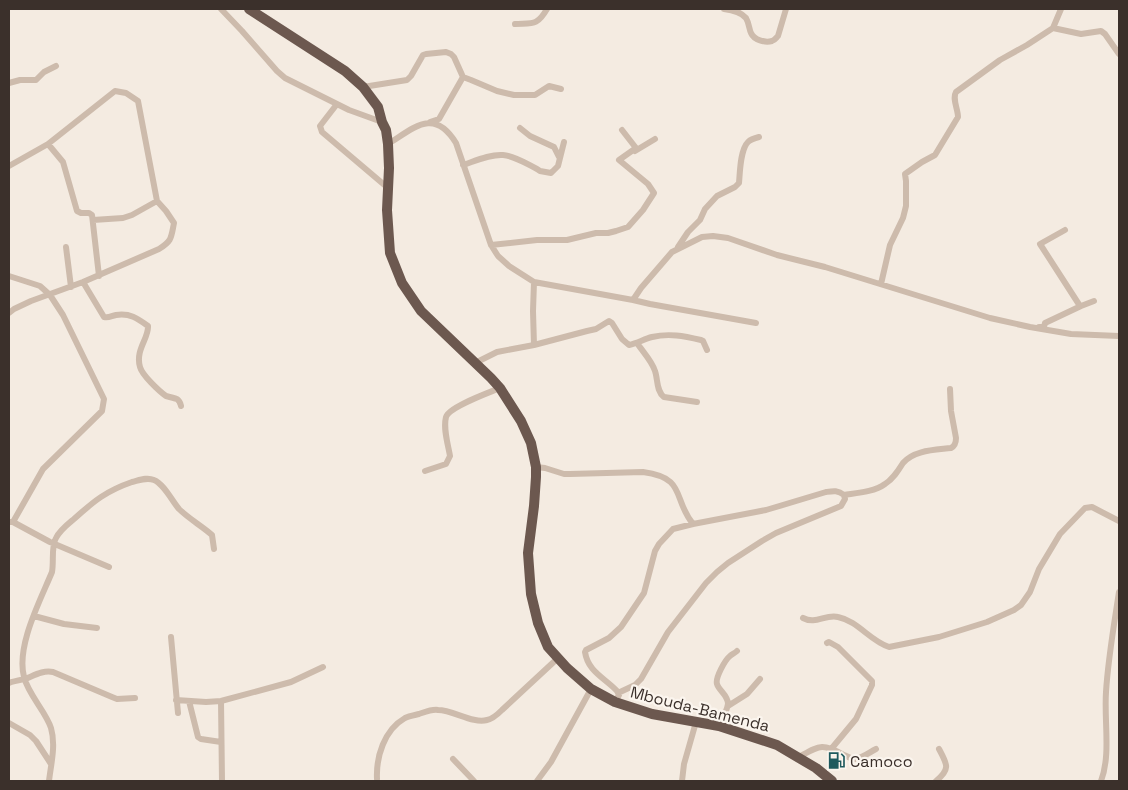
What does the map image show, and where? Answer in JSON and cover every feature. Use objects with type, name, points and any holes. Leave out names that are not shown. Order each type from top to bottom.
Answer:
[{"type":"highway","name":"Mbouda-Bamenda","points":[[249,9],[344,72],[363,87],[378,108],[386,130],[388,144],[387,210],[390,253],[402,283],[421,311],[500,388],[531,443],[536,467],[534,506],[528,553],[531,594],[538,623],[548,647],[567,668],[591,689],[617,697],[652,714],[719,726],[778,745],[816,768],[832,781]]},
{"type":"street","points":[[221,9],[285,78],[349,110],[382,122]]},
{"type":"street","points":[[515,24],[538,22],[547,9]]},
{"type":"street","points":[[724,9],[734,11],[745,18],[754,37],[759,40],[772,41],[778,36],[786,9]]},
{"type":"street","points":[[881,284],[890,245],[903,218],[906,206],[905,174],[935,155],[958,117],[954,95],[1000,60],[1053,28],[1061,9]]},
{"type":"street","points":[[1053,28],[1077,33],[1102,31],[1119,54]]},
{"type":"street","points":[[363,87],[408,80],[412,76],[420,57],[426,54],[446,52],[454,57],[463,77],[497,91],[514,95],[535,95],[549,86],[561,88]]},
{"type":"street","points":[[9,83],[20,80],[36,80],[44,72],[56,66]]},
{"type":"street","points":[[388,144],[420,125],[439,119],[463,77]]},
{"type":"street","points":[[9,166],[48,144],[115,91],[126,93],[138,101],[157,201],[174,223],[172,236],[168,244],[159,249],[99,276],[31,301],[14,309],[9,314]]},
{"type":"street","points":[[337,104],[320,126],[322,132],[388,188]]},
{"type":"street","points":[[430,122],[443,127],[456,143],[492,245],[498,256],[509,266],[534,282],[756,324]]},
{"type":"street","points":[[520,128],[530,136],[554,147],[560,159]]},
{"type":"street","points":[[619,160],[636,148],[622,130]]},
{"type":"street","points":[[677,248],[688,232],[700,220],[705,209],[717,196],[739,183],[746,144],[750,140],[759,137]]},
{"type":"street","points":[[619,160],[655,139]]},
{"type":"street","points":[[463,165],[502,155],[509,156],[538,169],[540,172],[551,173],[558,166],[564,142]]},
{"type":"street","points":[[48,144],[63,162],[77,210],[81,213],[91,214],[99,276]]},
{"type":"street","points":[[492,245],[537,240],[567,240],[596,233],[608,233],[628,227],[643,210],[654,193],[648,184],[619,160]]},
{"type":"street","points":[[93,220],[123,218],[157,201]]},
{"type":"street","points":[[1064,230],[1040,244],[1080,306]]},
{"type":"street","points":[[633,300],[668,255],[677,248],[702,237],[713,236],[728,238],[777,255],[825,266],[990,318],[1072,334],[1119,336]]},
{"type":"street","points":[[66,246],[71,287]]},
{"type":"street","points":[[9,276],[40,286],[50,295],[63,315],[104,399],[102,410],[43,468],[11,522],[108,567]]},
{"type":"street","points":[[83,282],[104,317],[108,318],[126,314],[148,326],[149,328],[139,352],[140,369],[158,390],[171,398],[178,399],[181,406]]},
{"type":"street","points":[[534,282],[532,311],[534,345]]},
{"type":"street","points":[[1030,327],[1044,327],[1045,323],[1052,319],[1094,301]]},
{"type":"street","points":[[475,363],[497,352],[534,345],[596,329],[609,321],[612,322],[625,343],[629,345],[657,336],[682,336],[701,340],[707,350]]},
{"type":"street","points":[[637,343],[655,369],[661,395],[697,402]]},
{"type":"street","points":[[425,471],[446,464],[450,456],[445,427],[448,412],[500,388]]},
{"type":"street","points":[[844,495],[845,499],[841,506],[776,533],[717,572],[706,583],[668,632],[641,680],[635,685],[617,697],[614,687],[589,665],[585,655],[586,650],[614,634],[638,604],[644,593],[655,551],[659,544],[673,530],[693,524],[766,510],[826,492],[835,491],[844,495],[885,485],[892,479],[905,461],[911,457],[954,446],[956,438],[951,411],[950,389]]},
{"type":"street","points":[[536,467],[564,474],[643,472],[667,478],[674,485],[686,516],[693,524]]},
{"type":"street","points":[[49,781],[53,743],[51,727],[24,679],[22,664],[23,651],[34,616],[52,572],[54,563],[53,543],[56,536],[96,500],[115,488],[143,479],[153,479],[159,483],[178,508],[213,536],[214,549]]},
{"type":"street","points":[[803,618],[811,621],[835,616],[845,619],[882,644],[889,646],[939,637],[987,622],[1021,605],[1030,592],[1039,568],[1060,534],[1085,508],[1092,507],[1119,521]]},
{"type":"street","points":[[1101,781],[1106,761],[1106,691],[1119,592]]},
{"type":"street","points":[[34,616],[64,624],[97,628]]},
{"type":"street","points":[[171,638],[178,713]]},
{"type":"street","points":[[826,643],[833,643],[872,681],[872,685],[856,719],[832,748]]},
{"type":"street","points":[[728,706],[726,696],[718,686],[716,679],[726,661],[737,651]]},
{"type":"street","points":[[377,779],[377,765],[384,741],[395,726],[405,718],[430,710],[438,710],[479,721],[487,720],[502,710],[558,658]]},
{"type":"street","points":[[176,700],[221,701],[291,682],[323,667]]},
{"type":"street","points":[[9,682],[48,671],[117,699],[135,698]]},
{"type":"street","points":[[719,726],[728,706],[747,694],[760,679]]},
{"type":"street","points":[[537,781],[552,762],[591,689]]},
{"type":"street","points":[[190,701],[198,738],[221,742]]},
{"type":"street","points":[[221,701],[222,781]]},
{"type":"street","points":[[9,722],[36,741],[51,764]]},
{"type":"street","points":[[682,781],[684,764],[696,722]]},
{"type":"street","points":[[797,758],[815,747],[821,746],[832,748],[855,759],[876,749]]},
{"type":"street","points":[[936,781],[945,773],[947,767],[939,749]]},
{"type":"street","points":[[453,758],[474,781]]},
{"type":"place","name":"Camoco","points":[[836,761]]}]
